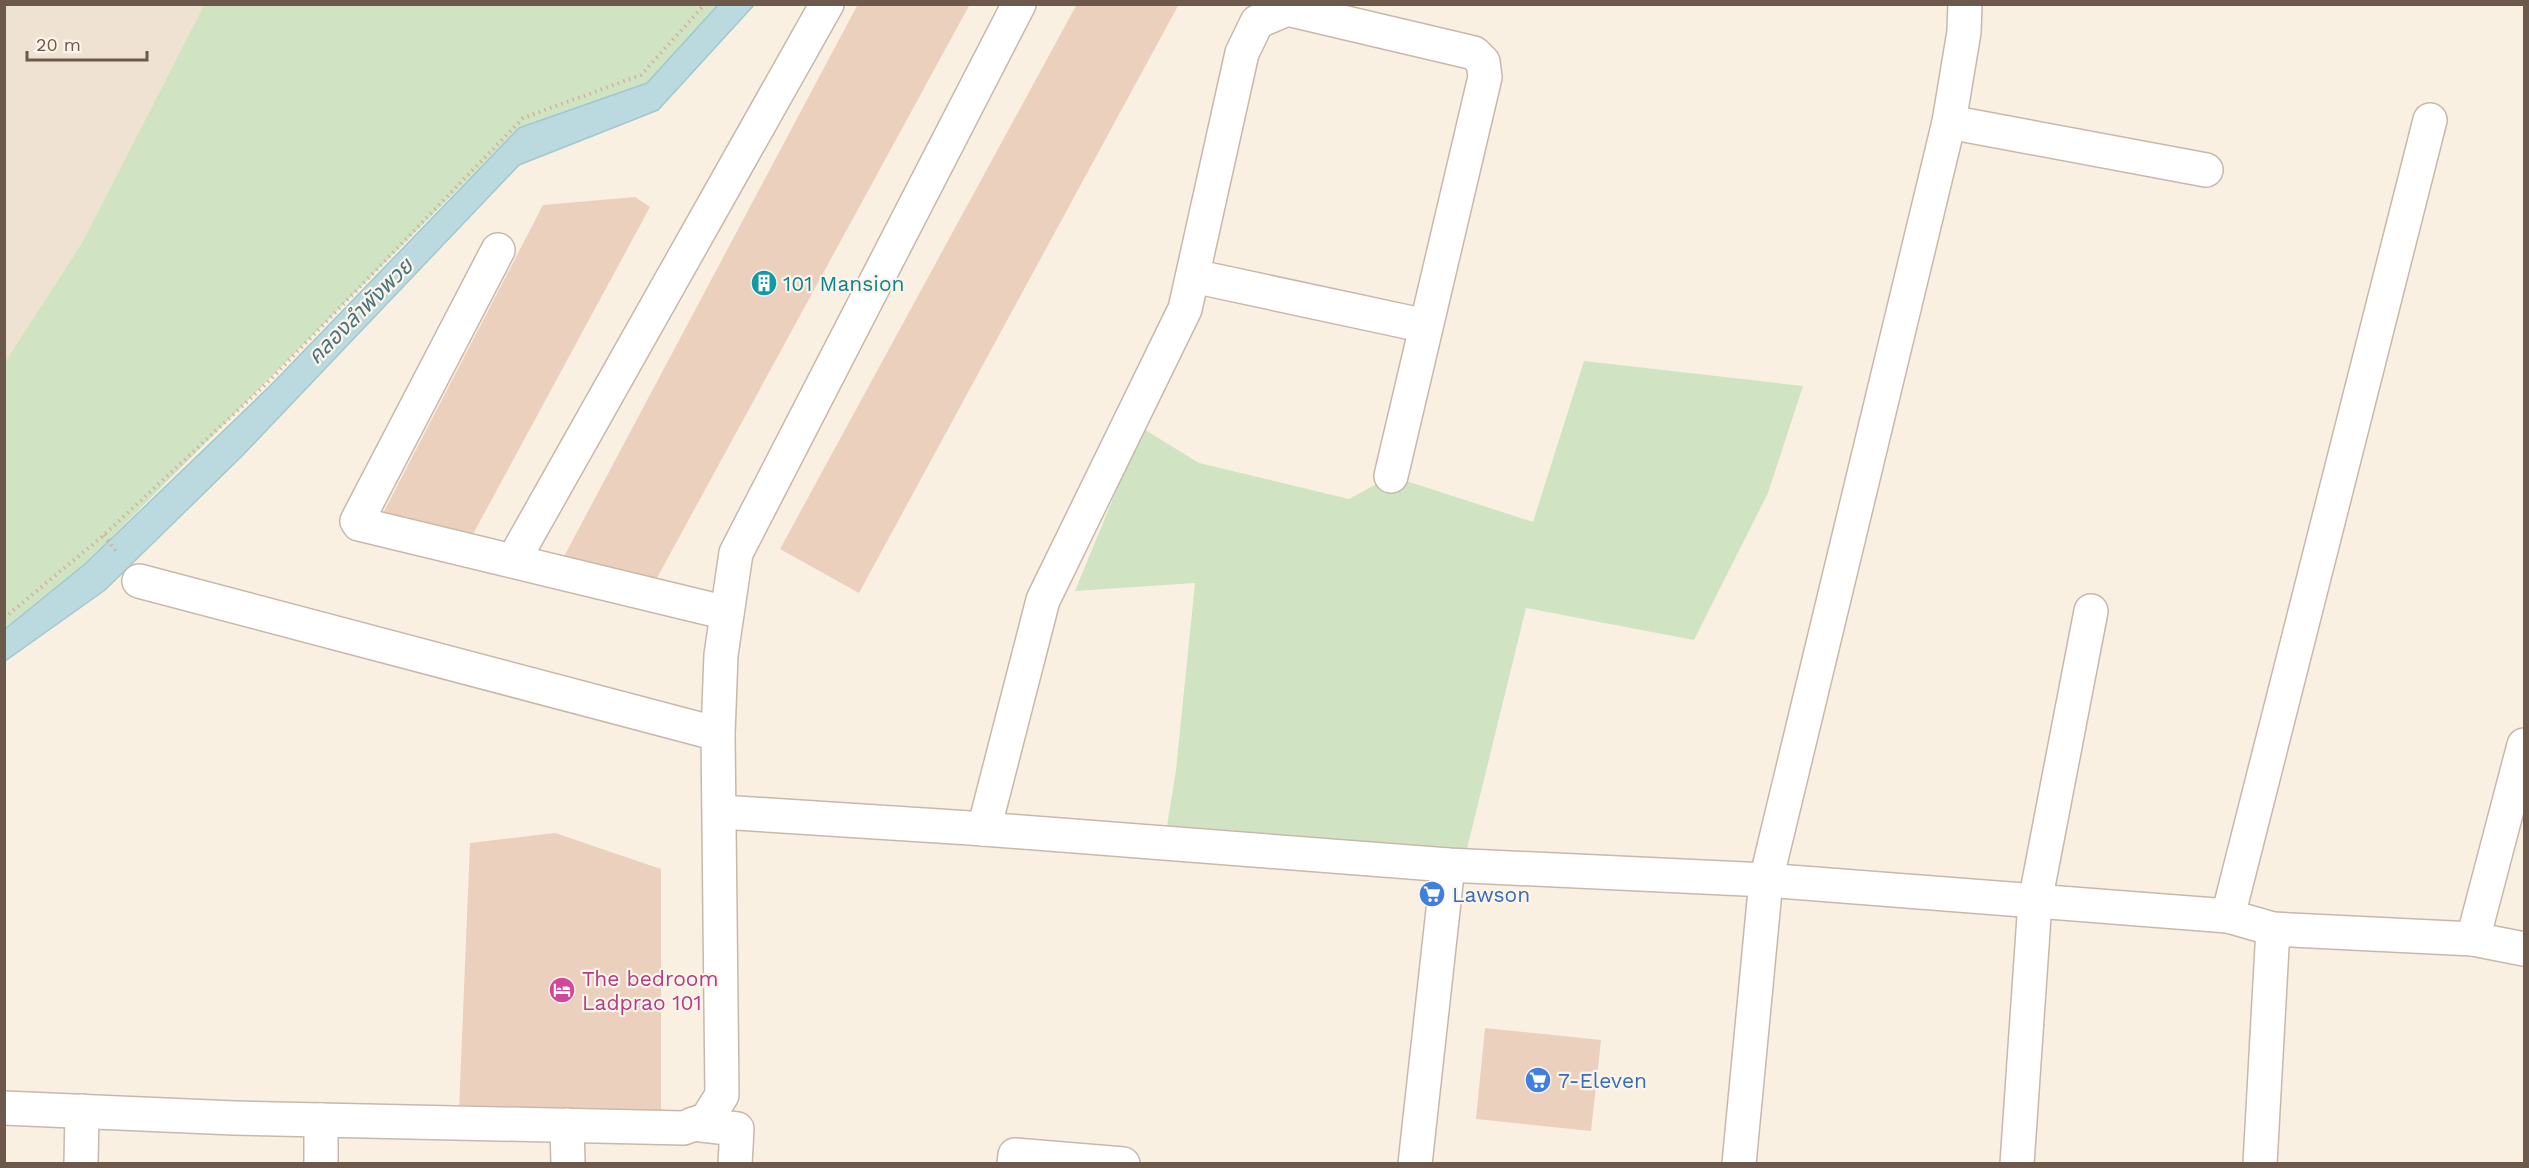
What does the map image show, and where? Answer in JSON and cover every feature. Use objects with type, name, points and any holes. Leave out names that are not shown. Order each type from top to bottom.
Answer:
[{"type":"street","points":[[513,561],[827,4]]},
{"type":"street","points":[[4,1108],[321,1120],[684,1128],[707,1119],[723,1095],[721,812],[718,734],[721,655],[736,552],[1019,4]]},
{"type":"street","points":[[1738,1164],[1766,880],[1949,122],[1964,32],[1965,4]]},
{"type":"street","points":[[984,829],[1043,600],[1185,309],[1242,52],[1257,22],[1287,9],[1473,53],[1483,62],[1485,77],[1390,476]]},
{"type":"street","points":[[2228,916],[2430,120]]},
{"type":"street","points":[[1949,122],[2206,170]]},
{"type":"street","points":[[498,250],[357,521],[359,524],[727,613]]},
{"type":"street","points":[[1193,276],[1426,326]]},
{"type":"street","points":[[139,581],[718,734]]},
{"type":"street","points":[[2017,1164],[2035,902],[2091,611]]},
{"type":"street","points":[[2473,939],[2524,745]]},
{"type":"street","points":[[721,812],[984,829],[1448,865],[1766,880],[2228,916],[2273,928],[2473,939],[2524,949]]},
{"type":"street","points":[[1415,1164],[1448,865]]},
{"type":"street","points":[[2260,1164],[2273,928]]},
{"type":"street","points":[[81,1164],[82,1111]]},
{"type":"street","points":[[321,1120],[321,1164]]},
{"type":"street","points":[[693,1124],[737,1129],[735,1164]]},
{"type":"street","points":[[567,1125],[567,1164]]},
{"type":"street","points":[[1014,1164],[1015,1155],[1123,1164]]},
{"type":"path","points":[[4,618],[104,535],[267,382],[523,118],[641,75],[705,4]]},
{"type":"shaded area","points":[[5,5],[204,5],[83,241],[5,362]]},
{"type":"green space","points":[[204,5],[718,5],[647,83],[519,128],[85,564],[5,629],[5,362],[83,241]]},
{"type":"green space","points":[[1584,361],[1803,386],[1768,493],[1694,640],[1526,608],[1466,853],[1167,826],[1176,770],[1195,583],[1075,591],[1142,428],[1199,463],[1349,499],[1391,476],[1533,522]]},
{"type":"water","name":"คลองลำพังพวย","points":[[718,5],[754,5],[658,110],[519,165],[242,456],[105,590],[5,661],[5,629],[85,564],[271,385],[519,128],[647,83]]},
{"type":"building","name":"101 Mansion","points":[[858,4],[970,4],[652,587],[561,562]]},
{"type":"building","name":"101 Mansion","points":[[1077,4],[1179,4],[859,593],[780,549]]},
{"type":"building","points":[[635,197],[650,207],[472,536],[380,519],[543,205]]},
{"type":"building","name":"The bedroom Ladprao 101","points":[[555,833],[661,869],[661,1116],[459,1110],[470,843]]},
{"type":"building","name":"7-Eleven","points":[[1485,1028],[1601,1040],[1591,1131],[1476,1119]]},
{"type":"place","name":"101 Mansion","points":[[764,283]]},
{"type":"place","name":"Lawson","points":[[1432,894]]},
{"type":"place","name":"The bedroom Ladprao 101","points":[[562,990]]},
{"type":"place","name":"7-Eleven","points":[[1538,1080]]}]
